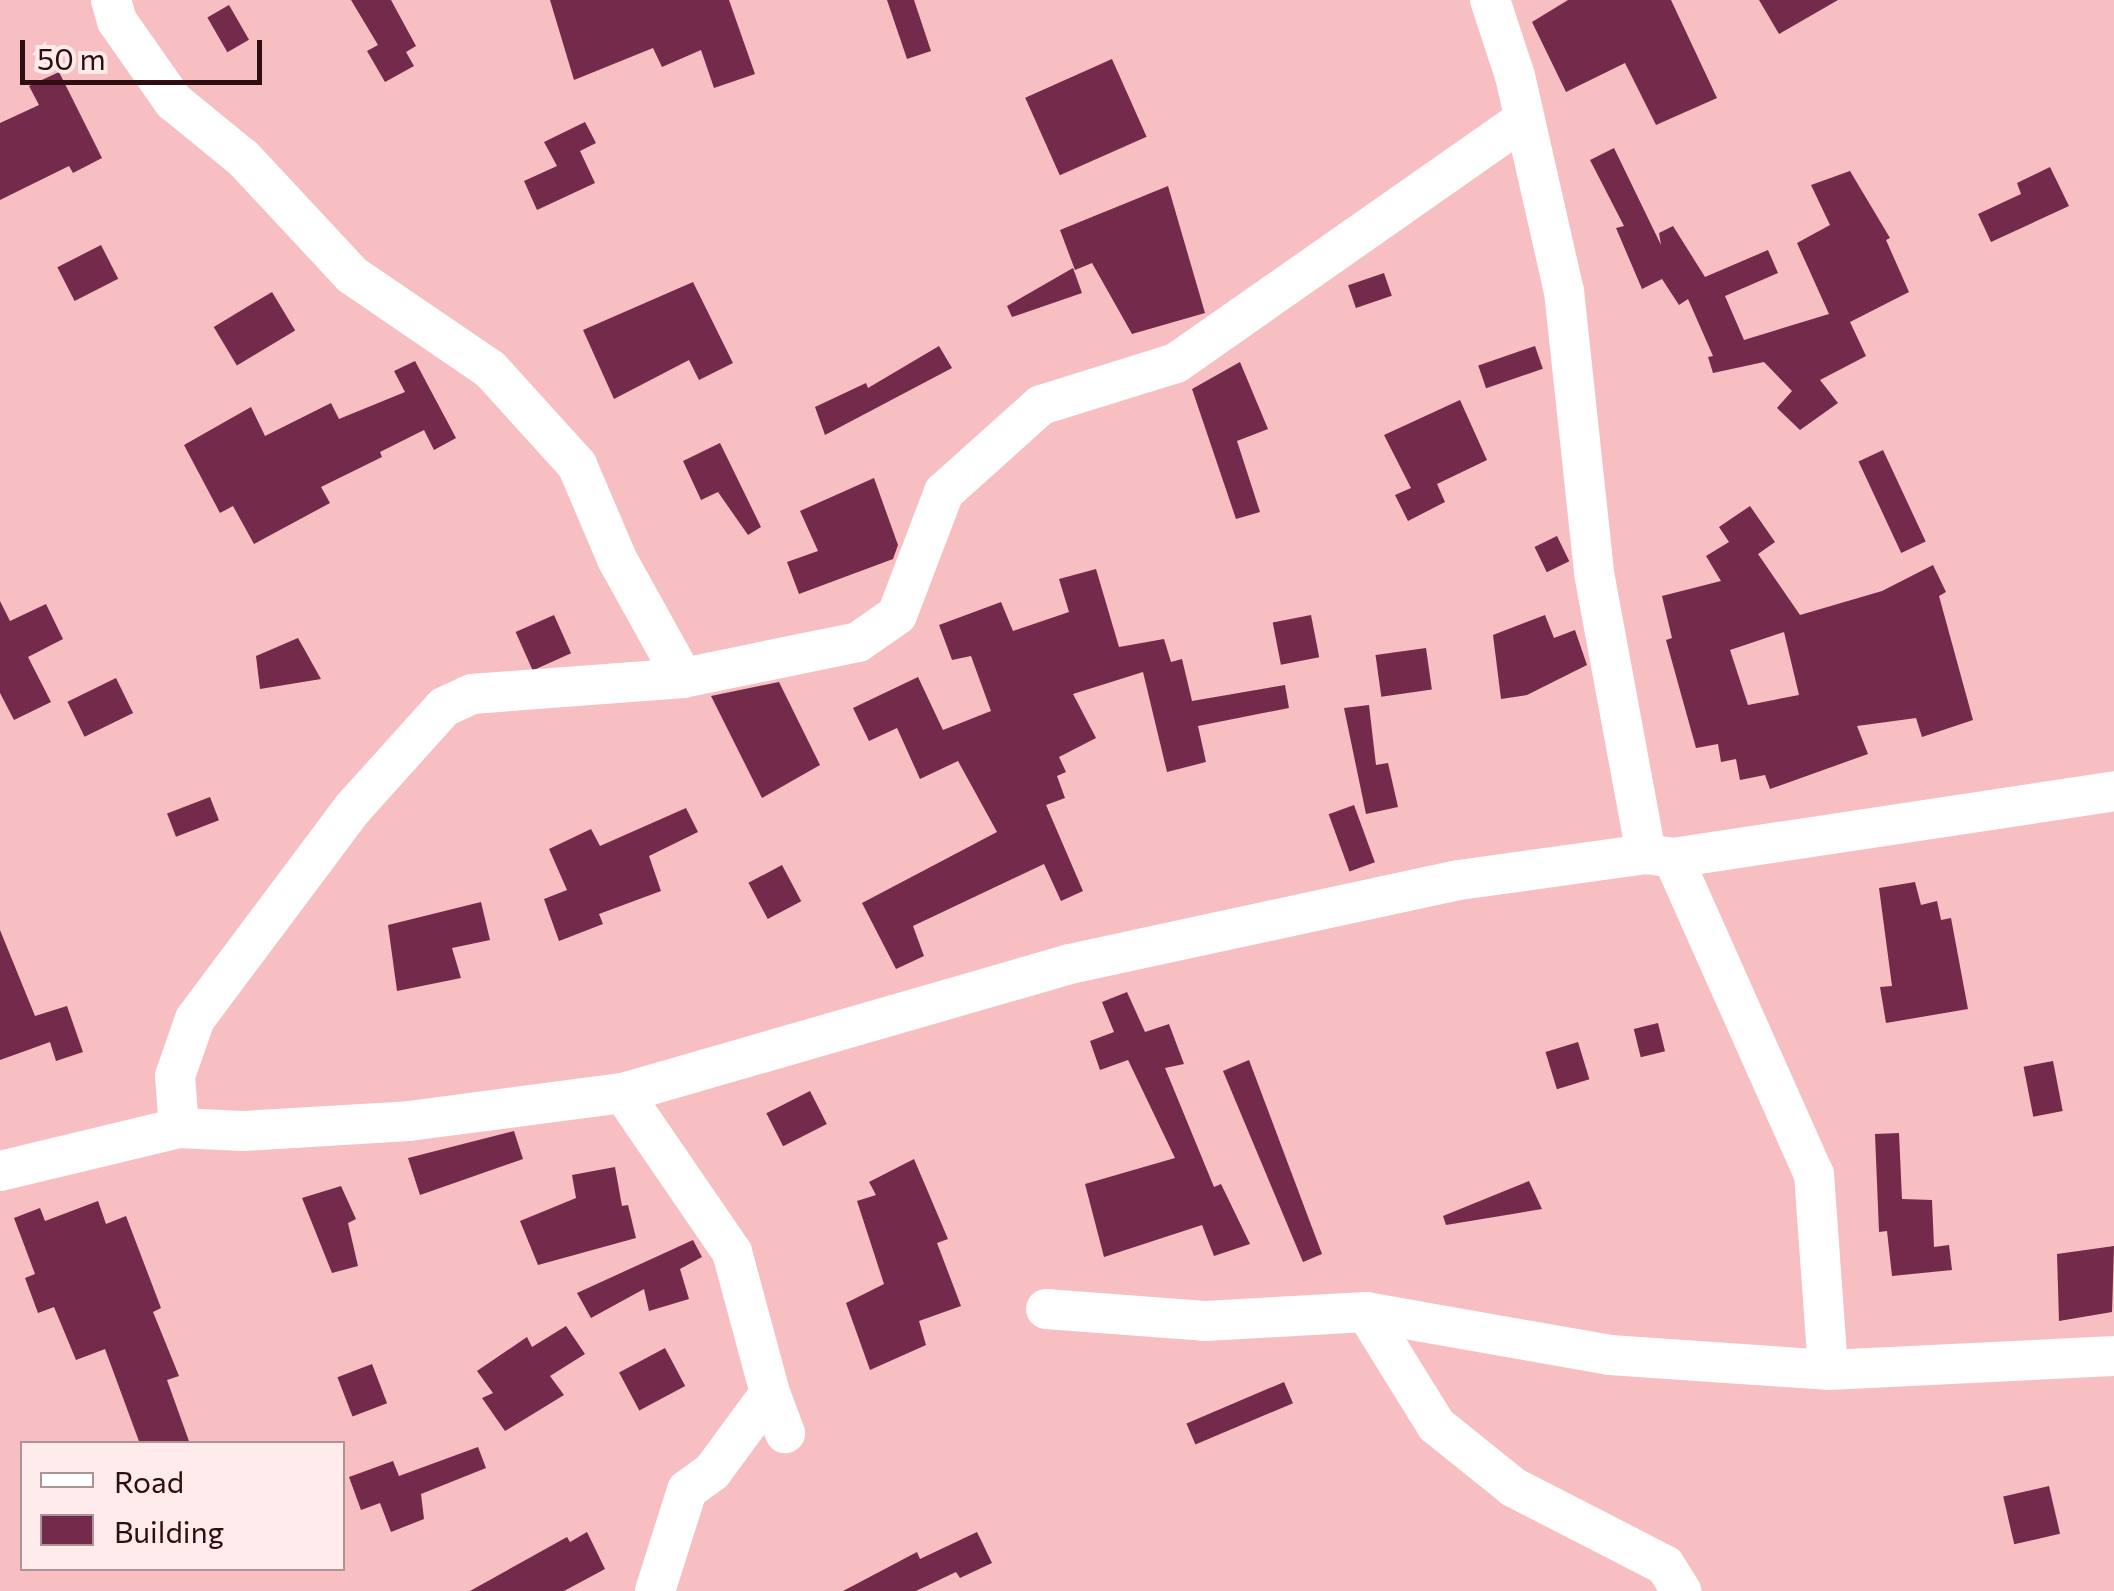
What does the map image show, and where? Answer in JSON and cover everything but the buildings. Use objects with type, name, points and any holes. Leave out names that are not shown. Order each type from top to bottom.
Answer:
[{"type":"street","points":[[111,0],[117,21],[174,100],[243,158],[352,275],[490,369],[577,465],[617,559],[683,678]]},
{"type":"street","points":[[1490,0],[1564,291],[1594,573],[1660,856],[1814,1174],[1828,1370]]},
{"type":"street","points":[[178,1128],[176,1076],[195,1019],[354,808],[444,708],[472,694],[683,678],[858,642],[897,615],[944,492],[1042,405],[1176,363],[1522,120]]},
{"type":"street","points":[[0,1172],[178,1128],[243,1131],[409,1121],[623,1092],[1070,964],[1459,880],[1660,856],[2114,791]]},
{"type":"street","points":[[623,1092],[732,1252],[770,1393],[785,1433]]},
{"type":"street","points":[[1046,1309],[1205,1321],[1366,1312],[1610,1354],[1828,1370],[2114,1356]]},
{"type":"street","points":[[1366,1312],[1436,1426],[1513,1487],[1665,1565],[1681,1591]]},
{"type":"street","points":[[655,1591],[688,1490],[712,1472],[770,1393]]}]
